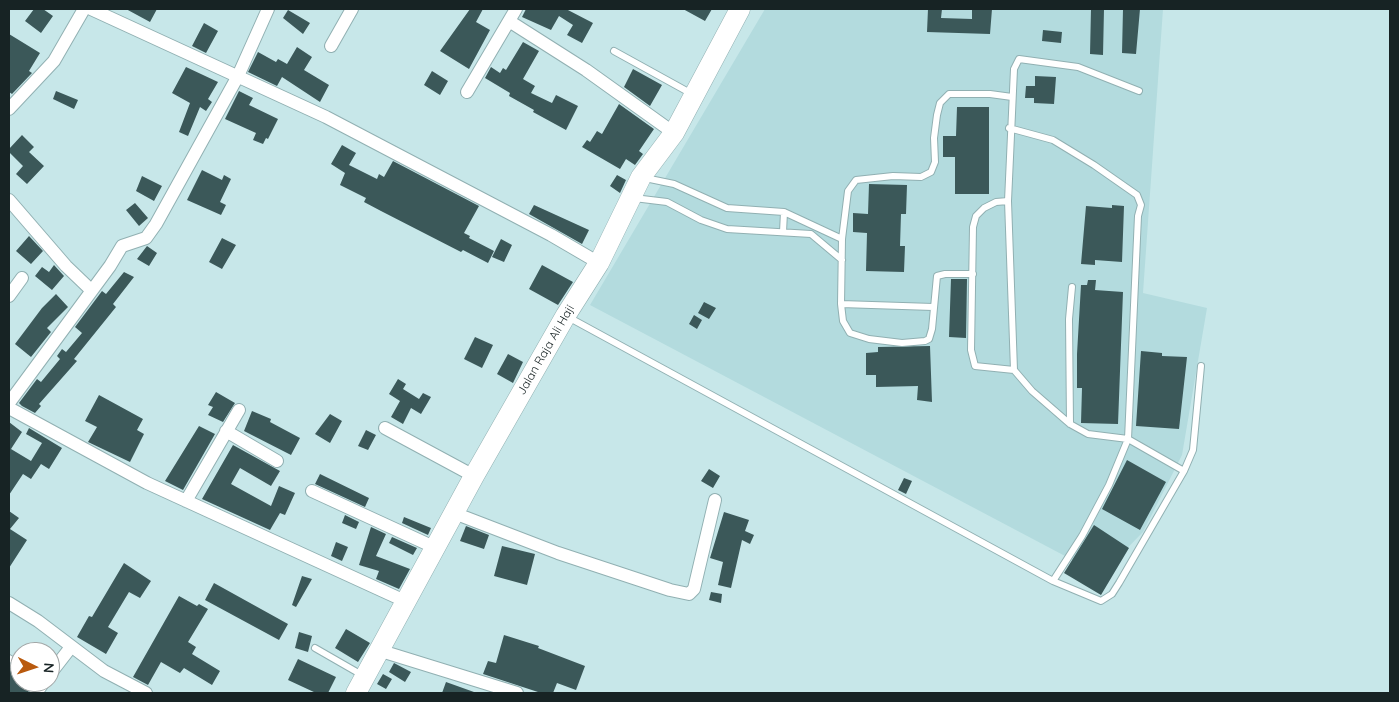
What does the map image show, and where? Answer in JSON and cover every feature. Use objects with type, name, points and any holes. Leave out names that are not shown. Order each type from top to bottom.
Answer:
[{"type":"main road","name":"Jalan Raja Ali Haji","points":[[361,685],[378,650],[407,602],[474,476],[566,315],[599,263],[641,177],[674,133],[696,96],[740,9]]},
{"type":"street","points":[[9,110],[54,61],[84,9]]},
{"type":"street","points":[[92,9],[168,46],[238,76],[417,164],[599,263]]},
{"type":"street","points":[[9,403],[122,246],[146,238],[238,76],[268,9]]},
{"type":"street","points":[[331,46],[352,9]]},
{"type":"street","points":[[467,92],[516,9]]},
{"type":"street","points":[[509,21],[579,65],[674,133]]},
{"type":"street","points":[[9,200],[66,266],[92,290]]},
{"type":"street","points":[[9,296],[22,278]]},
{"type":"street","points":[[9,408],[82,449],[186,501],[407,602]]},
{"type":"street","points":[[186,501],[239,410]]},
{"type":"street","points":[[385,428],[474,476]]},
{"type":"street","points":[[226,431],[277,461]]},
{"type":"street","points":[[312,491],[436,548]]},
{"type":"street","points":[[454,513],[558,553],[670,590],[689,594],[694,589],[715,500]]},
{"type":"street","points":[[9,603],[38,621],[104,671],[146,693]]},
{"type":"street","points":[[60,661],[71,647]]},
{"type":"street","points":[[378,650],[517,693]]},
{"type":"lane","points":[[614,50],[696,96]]},
{"type":"lane","points":[[1139,91],[1078,67],[1019,59],[1014,70],[1008,201],[1014,370],[1032,391],[1070,424],[1088,434],[1128,439],[1184,470]]},
{"type":"lane","points":[[973,274],[945,274],[937,276],[932,329],[928,339],[920,342],[902,342],[869,339],[850,333],[843,321],[840,304],[842,239],[848,192],[853,182],[893,176],[920,177],[931,172],[935,162],[934,138],[937,115],[940,103],[949,94],[981,93],[1012,97]]},
{"type":"lane","points":[[1010,128],[1054,140],[1137,195],[1141,205],[1138,216],[1128,439],[1109,485],[1053,581]]},
{"type":"lane","points":[[641,177],[674,184],[727,208],[784,212],[842,239]]},
{"type":"lane","points":[[630,198],[667,202],[701,220],[727,229],[811,234],[842,260]]},
{"type":"lane","points":[[1008,201],[996,202],[976,216],[973,227],[971,350],[975,366],[1014,370]]},
{"type":"lane","points":[[783,232],[784,212]]},
{"type":"lane","points":[[1070,424],[1069,318],[1072,287]]},
{"type":"lane","points":[[840,304],[933,307]]},
{"type":"lane","points":[[566,315],[1053,581],[1101,601],[1112,594],[1184,470],[1193,450],[1200,366]]},
{"type":"lane","points":[[315,648],[361,685]]},
{"type":"shaded area","points":[[765,9],[1163,9],[1143,293],[1207,308],[1182,455],[1143,532],[1101,575],[590,305]]},
{"type":"building","points":[[34,9],[43,9],[53,16],[41,33],[25,21]]},
{"type":"building","points":[[126,9],[157,9],[150,22]]},
{"type":"building","points":[[470,9],[483,9],[476,22],[490,30],[469,69],[440,51]]},
{"type":"building","points":[[526,9],[566,9],[593,23],[582,43],[567,35],[573,25],[559,16],[551,30],[522,17]]},
{"type":"building","points":[[683,9],[712,9],[705,21]]},
{"type":"building","points":[[928,9],[942,9],[941,18],[972,19],[972,9],[992,9],[990,34],[927,32]]},
{"type":"building","points":[[1091,9],[1104,9],[1103,55],[1090,54]]},
{"type":"building","points":[[1123,9],[1140,9],[1136,54],[1122,53]]},
{"type":"building","points":[[288,10],[310,23],[303,34],[283,18]]},
{"type":"building","points":[[204,23],[218,31],[206,53],[192,46]]},
{"type":"building","points":[[1043,30],[1062,32],[1061,43],[1042,41]]},
{"type":"building","points":[[9,34],[40,53],[29,71],[32,73],[12,94],[9,92]]},
{"type":"building","points":[[523,42],[539,51],[523,79],[535,86],[531,93],[552,103],[556,95],[578,106],[566,130],[533,112],[534,110],[509,96],[510,93],[485,78],[491,67],[500,73],[503,68],[506,70]]},
{"type":"building","points":[[297,47],[312,57],[304,70],[329,85],[320,102],[282,77],[277,86],[248,72],[258,52],[276,62],[278,59],[287,64]]},
{"type":"building","points":[[186,67],[218,82],[208,99],[212,102],[206,111],[200,107],[188,136],[179,132],[190,103],[172,93]]},
{"type":"building","points":[[633,69],[662,85],[650,106],[624,87]]},
{"type":"building","points":[[432,71],[448,81],[440,95],[424,85]]},
{"type":"building","points":[[1035,76],[1056,77],[1054,104],[1034,103],[1034,98],[1025,98],[1026,86],[1035,86]]},
{"type":"building","points":[[56,91],[78,100],[74,109],[53,99]]},
{"type":"building","points":[[239,91],[253,98],[249,105],[278,119],[268,139],[266,138],[263,144],[253,140],[256,133],[225,119]]},
{"type":"building","points":[[619,104],[654,129],[639,151],[643,154],[635,165],[626,159],[620,169],[582,147],[587,140],[590,142],[597,131],[602,134]]},
{"type":"building","points":[[957,107],[989,107],[989,194],[955,194],[955,157],[943,157],[943,136],[956,136]]},
{"type":"building","points":[[22,135],[34,147],[29,152],[44,166],[27,184],[16,174],[23,166],[9,152],[9,149]]},
{"type":"building","points":[[342,145],[356,153],[349,165],[377,179],[379,174],[384,177],[393,161],[479,206],[464,233],[470,236],[469,238],[494,251],[488,263],[463,250],[461,252],[381,211],[364,202],[366,198],[340,185],[345,173],[331,164]]},
{"type":"building","points":[[202,170],[222,180],[224,175],[231,179],[220,202],[226,205],[221,215],[187,200]]},
{"type":"building","points":[[617,175],[626,180],[620,193],[610,186]]},
{"type":"building","points":[[142,176],[162,186],[154,201],[136,191]]},
{"type":"building","points":[[869,184],[907,185],[906,214],[901,214],[900,246],[905,246],[904,272],[866,271],[867,233],[853,232],[853,213],[868,214]]},
{"type":"building","points":[[135,203],[148,218],[139,226],[126,210]]},
{"type":"building","points":[[534,205],[589,230],[582,244],[529,214]]},
{"type":"building","points":[[1112,205],[1124,206],[1122,262],[1095,260],[1095,265],[1081,264],[1086,206],[1112,208]]},
{"type":"building","points":[[29,236],[43,251],[31,264],[16,251]]},
{"type":"building","points":[[222,238],[236,245],[222,269],[209,262]]},
{"type":"building","points":[[501,239],[512,245],[504,262],[492,257]]},
{"type":"building","points":[[147,246],[157,253],[149,266],[137,259]]},
{"type":"building","points":[[54,265],[64,276],[52,290],[35,276],[42,267],[49,272]]},
{"type":"building","points":[[542,265],[573,282],[558,305],[529,289]]},
{"type":"building","points":[[124,272],[134,277],[113,304],[116,307],[74,359],[77,361],[39,404],[41,406],[35,413],[22,406],[19,403],[37,379],[41,382],[60,359],[57,356],[62,349],[66,352],[82,333],[75,327],[102,291],[106,294]]},
{"type":"building","points":[[951,279],[967,279],[966,338],[949,337]]},
{"type":"building","points":[[1088,280],[1096,280],[1095,290],[1123,292],[1118,424],[1081,423],[1082,388],[1077,388],[1077,354],[1081,285],[1087,285]]},
{"type":"building","points":[[56,294],[68,307],[47,328],[51,332],[31,357],[15,344],[42,308]]},
{"type":"building","points":[[704,302],[716,308],[709,319],[698,313]]},
{"type":"building","points":[[694,315],[702,320],[697,329],[689,324]]},
{"type":"building","points":[[475,337],[493,345],[482,368],[464,359]]},
{"type":"building","points":[[930,346],[932,402],[917,400],[918,386],[876,387],[876,375],[866,375],[866,353],[878,352],[878,347]]},
{"type":"building","points":[[1141,351],[1162,353],[1162,356],[1187,357],[1179,429],[1136,426]]},
{"type":"building","points":[[508,354],[523,362],[513,383],[497,374]]},
{"type":"building","points":[[398,379],[406,384],[403,389],[419,399],[423,393],[431,397],[421,414],[411,408],[403,424],[391,417],[400,401],[389,394]]},
{"type":"building","points":[[216,392],[235,403],[223,422],[208,415],[213,407],[208,405]]},
{"type":"building","points":[[99,395],[143,419],[137,430],[144,434],[130,462],[88,442],[97,427],[85,421]]},
{"type":"building","points":[[252,411],[271,419],[270,422],[300,438],[291,455],[244,431]]},
{"type":"building","points":[[330,414],[342,421],[330,443],[315,434]]},
{"type":"building","points":[[9,422],[22,432],[11,449],[31,461],[42,443],[26,434],[29,428],[62,448],[49,469],[41,464],[31,479],[23,474],[9,495]]},
{"type":"building","points":[[199,426],[215,434],[183,490],[165,481]]},
{"type":"building","points":[[366,430],[376,435],[368,450],[358,446]]},
{"type":"building","points":[[233,445],[280,471],[271,486],[240,468],[231,484],[271,506],[279,486],[295,493],[285,515],[280,513],[270,530],[202,499]]},
{"type":"building","points":[[1127,460],[1166,482],[1140,530],[1102,509]]},
{"type":"building","points":[[709,469],[720,476],[713,488],[701,481]]},
{"type":"building","points":[[320,474],[369,498],[365,507],[315,484]]},
{"type":"building","points":[[904,478],[912,481],[906,494],[898,490]]},
{"type":"building","points":[[9,511],[19,518],[10,529],[27,540],[9,568]]},
{"type":"building","points":[[724,512],[749,520],[745,531],[754,535],[750,544],[742,540],[731,588],[718,585],[723,562],[710,558]]},
{"type":"building","points":[[345,515],[359,522],[356,529],[342,523]]},
{"type":"building","points":[[404,517],[431,528],[428,535],[402,523]]},
{"type":"building","points":[[1094,525],[1129,548],[1101,595],[1064,573]]},
{"type":"building","points":[[466,526],[489,535],[484,549],[460,541]]},
{"type":"building","points":[[371,527],[386,534],[376,556],[410,569],[399,589],[376,579],[379,571],[359,565]]},
{"type":"building","points":[[392,537],[417,548],[413,555],[389,543]]},
{"type":"building","points":[[336,542],[348,547],[342,561],[331,556]]},
{"type":"building","points":[[502,546],[535,554],[527,585],[494,576]]},
{"type":"building","points":[[124,563],[151,581],[140,598],[129,592],[108,627],[118,633],[106,654],[77,637],[89,616],[92,617]]},
{"type":"building","points":[[302,576],[312,579],[296,607],[292,605]]},
{"type":"building","points":[[214,583],[288,624],[279,640],[205,600]]},
{"type":"building","points":[[711,592],[722,594],[721,603],[709,600]]},
{"type":"building","points":[[179,596],[197,606],[199,604],[208,609],[188,642],[196,647],[192,654],[220,671],[212,685],[184,668],[180,673],[161,662],[148,685],[133,677]]},
{"type":"building","points":[[346,629],[370,643],[358,662],[335,648]]},
{"type":"building","points":[[299,632],[312,636],[308,652],[295,648]]},
{"type":"building","points":[[504,635],[539,646],[538,648],[585,666],[576,690],[557,683],[553,693],[541,693],[483,674],[488,661],[496,663]]},
{"type":"building","points":[[298,659],[336,677],[328,693],[316,693],[288,680]]},
{"type":"building","points":[[394,663],[411,672],[405,682],[389,672]]},
{"type":"building","points":[[9,667],[10,692],[28,692],[9,693]]},
{"type":"building","points":[[383,674],[392,679],[386,689],[377,684]]},
{"type":"building","points":[[446,682],[474,692],[474,693],[442,693]]}]
